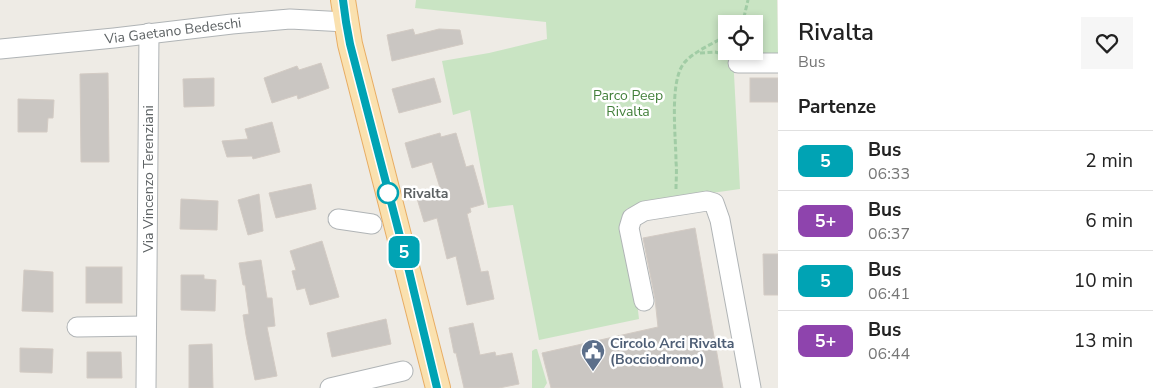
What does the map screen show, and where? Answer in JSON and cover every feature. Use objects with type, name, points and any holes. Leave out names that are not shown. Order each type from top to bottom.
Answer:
[{"type":"main road","points":[[345,11],[355,62],[438,388]]},
{"type":"street","name":"Via Gaetano Bedeschi","points":[[0,49],[290,19],[319,20],[345,11]]},
{"type":"street","name":"Via Vincenzo Terenziani","points":[[146,388],[149,33]]},
{"type":"street","points":[[738,63],[778,63]]},
{"type":"street","points":[[644,301],[629,228],[632,218],[644,211],[707,201],[714,203],[720,220],[751,388]]},
{"type":"street","points":[[338,219],[372,224]]},
{"type":"street","points":[[77,327],[146,326]]},
{"type":"street","points":[[330,388],[403,371]]},
{"type":"path","points":[[744,15],[748,0]]},
{"type":"path","points":[[676,198],[675,88],[677,79],[682,65],[688,59],[718,41]]},
{"type":"path","points":[[698,53],[715,52],[724,54],[738,63]]},
{"type":"green space","name":"Parco Peep Rivalta","points":[[416,0],[777,0],[778,56],[763,56],[763,15],[718,15],[718,60],[733,60],[740,189],[676,198],[626,209],[639,319],[539,340],[513,205],[488,208],[470,110],[453,115],[442,61],[489,53],[547,39],[546,22],[415,8]]},
{"type":"green space","points":[[537,349],[547,383],[544,388],[532,388],[532,351]]},
{"type":"building","points":[[413,29],[415,35],[439,29],[460,30],[463,44],[392,61],[387,35]]},
{"type":"building","points":[[321,63],[329,88],[298,99],[297,95],[272,103],[264,78],[297,66],[299,70]]},
{"type":"building","points":[[108,73],[109,162],[81,162],[80,74]]},
{"type":"building","points":[[214,78],[214,106],[184,107],[183,79]]},
{"type":"building","points":[[434,78],[441,102],[399,113],[392,89]]},
{"type":"building","points":[[750,78],[778,78],[778,102],[750,102]]},
{"type":"building","points":[[18,99],[54,100],[53,118],[48,118],[47,132],[18,132]]},
{"type":"building","points":[[272,122],[280,152],[253,159],[252,156],[227,157],[222,141],[248,139],[245,129]]},
{"type":"building","points":[[440,133],[441,137],[456,133],[466,167],[473,165],[484,204],[470,208],[471,212],[467,214],[481,272],[488,271],[494,299],[467,305],[456,256],[447,259],[437,218],[424,222],[416,195],[440,188],[432,162],[412,168],[405,143]]},
{"type":"building","points":[[311,184],[316,209],[276,218],[269,193]]},
{"type":"building","points":[[259,194],[263,231],[248,235],[238,200]]},
{"type":"building","points":[[181,199],[218,201],[217,230],[180,229]]},
{"type":"building","points":[[695,228],[723,388],[551,388],[542,353],[658,327],[655,299],[643,238]]},
{"type":"building","points":[[322,241],[339,297],[310,305],[305,288],[297,290],[292,271],[296,270],[290,251]]},
{"type":"building","points":[[763,254],[778,254],[778,295],[764,295]]},
{"type":"building","points":[[261,260],[267,298],[272,298],[275,326],[267,327],[277,376],[255,380],[243,315],[249,314],[245,285],[243,285],[239,263]]},
{"type":"building","points":[[86,267],[122,267],[122,303],[86,303]]},
{"type":"building","points":[[24,270],[53,272],[53,312],[22,311]]},
{"type":"building","points":[[181,275],[204,275],[204,279],[216,280],[215,311],[181,310]]},
{"type":"building","points":[[386,319],[391,344],[332,357],[327,333]]},
{"type":"building","points":[[473,323],[480,355],[495,352],[496,356],[512,353],[519,384],[499,388],[464,388],[449,328]]},
{"type":"building","points":[[212,344],[213,388],[189,388],[189,345]]},
{"type":"building","points":[[20,348],[53,349],[52,373],[20,372]]},
{"type":"building","points":[[87,352],[121,352],[122,378],[87,378]]},
{"type":"bus line","name":"5","points":[[343,0],[350,44],[409,271],[437,388]]},
{"type":"place","name":"Rivalta","points":[[388,193]]},
{"type":"place","name":"Circolo Arci Rivalta (Bocciodromo)","points":[[593,372]]}]
